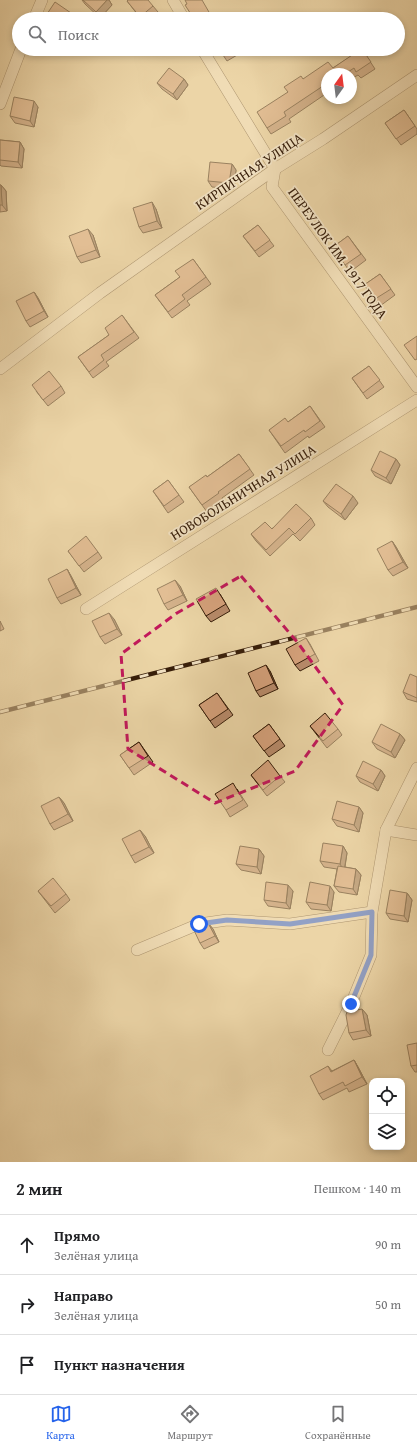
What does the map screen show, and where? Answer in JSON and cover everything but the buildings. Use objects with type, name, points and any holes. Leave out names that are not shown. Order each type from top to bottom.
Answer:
[{"type":"street","points":[[37,12],[42,0]]},
{"type":"street","points":[[173,0],[180,12]]},
{"type":"street","points":[[0,104],[18,56]]},
{"type":"street","points":[[206,56],[275,169]]},
{"type":"street","name":"КИРПИЧНАЯ УЛИЦА","points":[[0,369],[100,294],[275,169],[323,139],[417,75]]},
{"type":"street","name":"ПЕРЕУЛОК ИМ. 1917 ГОДА","points":[[275,169],[272,186],[417,387]]},
{"type":"street","name":"НОВОБОЛЬНИЧНАЯ УЛИЦА","points":[[86,609],[417,400]]},
{"type":"street","points":[[328,1050],[351,1004],[371,955],[372,912],[386,830],[417,768]]},
{"type":"street","points":[[386,830],[417,835]]},
{"type":"street","points":[[138,950],[199,924],[227,920],[290,924],[372,912]]},
{"type":"highlighted area","points":[[241,576],[298,643],[343,705],[295,771],[215,803],[128,749],[121,654],[177,613]]},
{"type":"railway","points":[[0,712],[417,607]]},
{"type":"route","points":[[199,924],[227,920],[290,924],[372,912],[371,955],[351,1004]]}]
